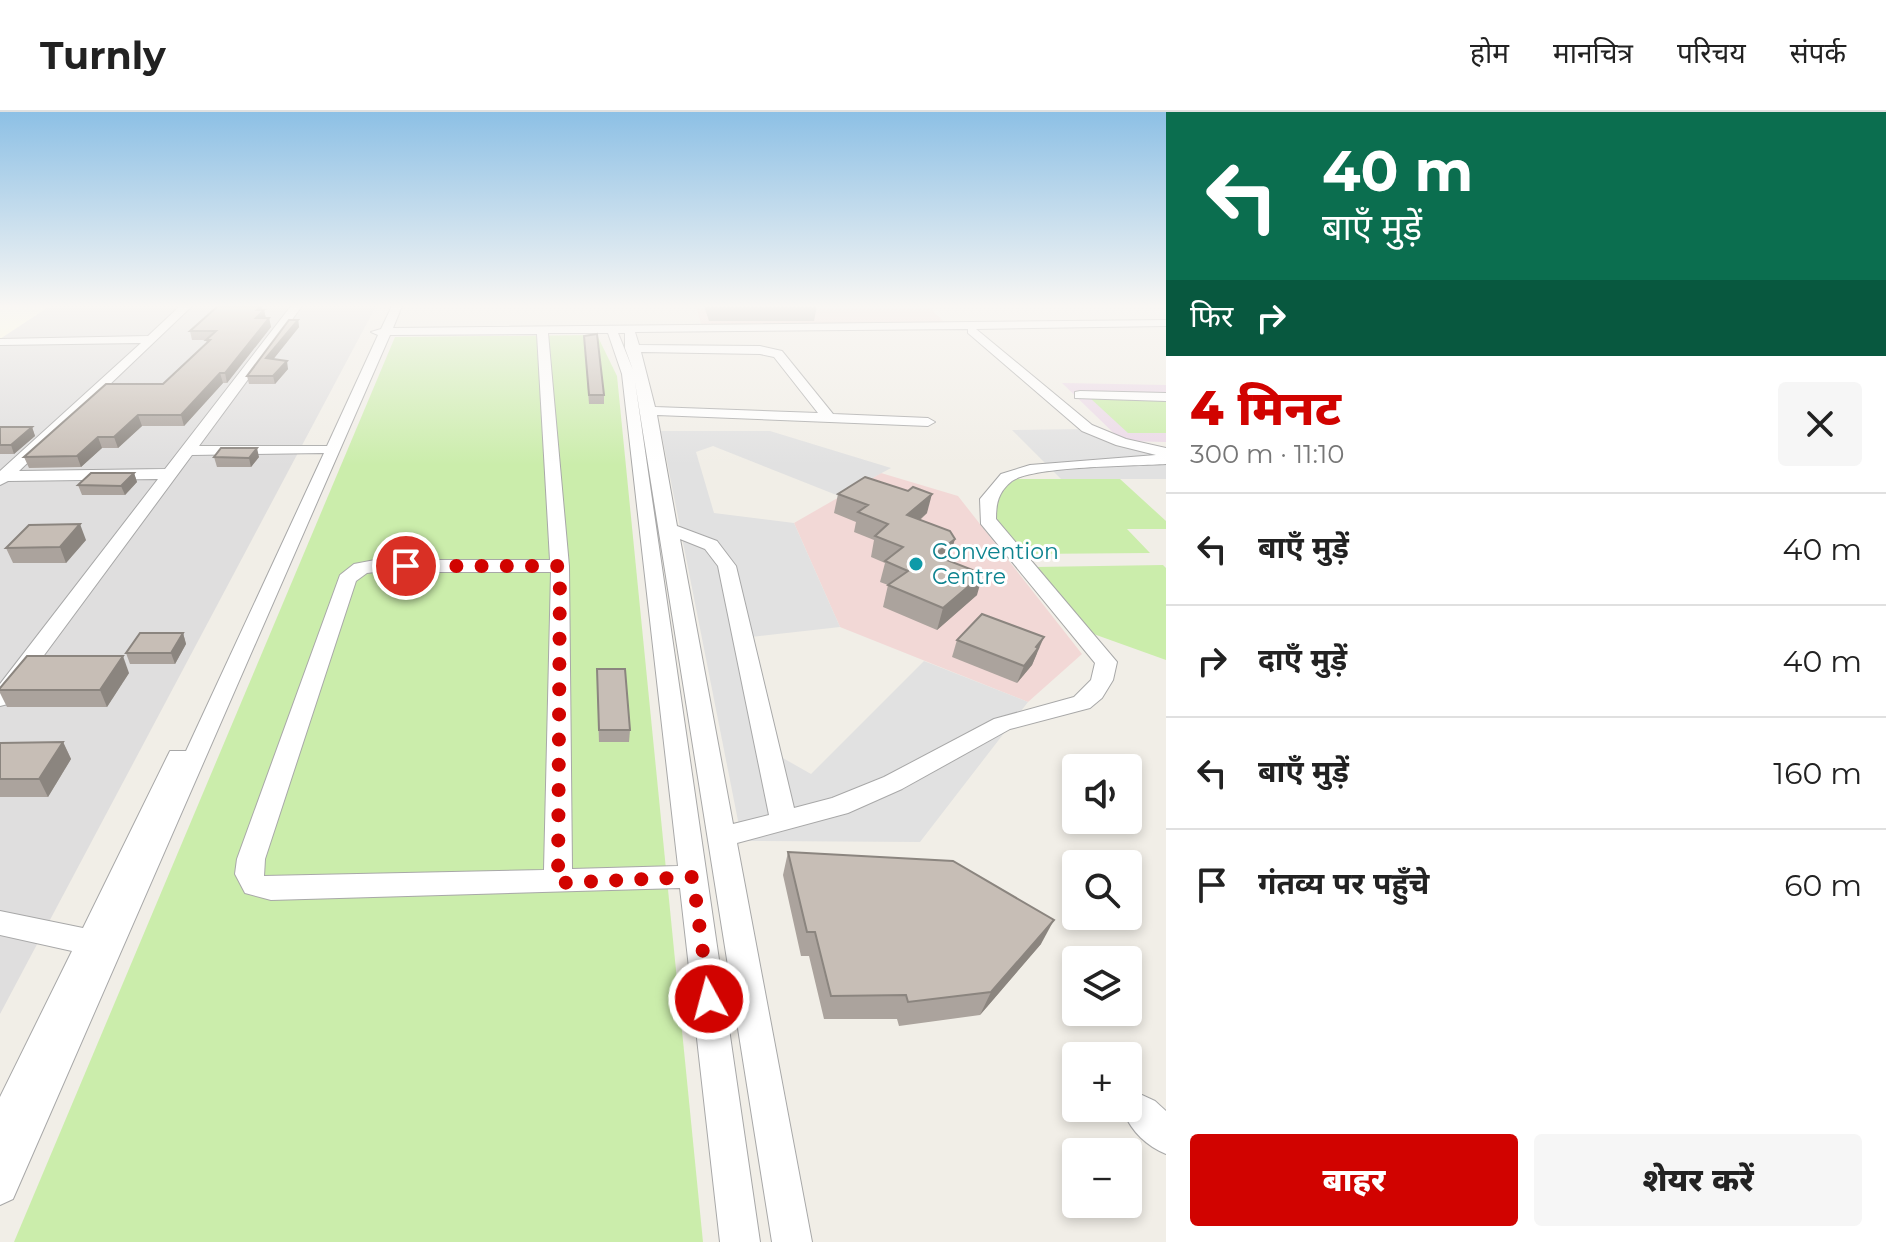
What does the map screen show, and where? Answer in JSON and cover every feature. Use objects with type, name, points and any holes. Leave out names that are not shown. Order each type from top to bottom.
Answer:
[{"type":"street","points":[[2,478],[131,359]]},
{"type":"street","points":[[0,699],[257,359]]},
{"type":"street","points":[[0,1186],[102,944],[322,449],[368,359]]},
{"type":"street","points":[[0,1136],[102,944],[369,359]]},
{"type":"street","points":[[549,359],[560,566],[558,883]]},
{"type":"street","points":[[627,359],[740,1242]]},
{"type":"street","points":[[632,359],[649,411],[792,1242]]},
{"type":"street","points":[[782,359],[828,417]]},
{"type":"street","points":[[1005,359],[1087,428],[1121,442],[1165,451]]},
{"type":"street","points":[[1080,395],[1166,397]]},
{"type":"street","points":[[649,411],[928,422]]},
{"type":"street","points":[[28,429],[56,428]]},
{"type":"street","points":[[188,451],[322,449]]},
{"type":"street","points":[[722,837],[839,806],[893,783],[1002,724],[1084,704],[1096,693],[1106,662],[1017,559],[987,520],[985,506],[999,483],[1007,477],[1035,468],[1165,451]]},
{"type":"street","points":[[2,478],[171,474]]},
{"type":"street","points":[[669,529],[711,545],[727,566],[784,822]]},
{"type":"street","points":[[560,566],[375,566],[352,573],[342,594],[249,874],[255,885],[271,889],[693,877]]},
{"type":"street","points":[[0,923],[102,944]]},
{"type":"shaded area","points":[[0,359],[348,359],[0,1014]]},
{"type":"shaded area","points":[[1062,383],[1166,385],[1166,442],[1122,441]]},
{"type":"shaded area","points":[[1082,429],[1089,435],[1166,457],[1166,479],[1061,479],[1012,430]]},
{"type":"shaded area","points":[[661,431],[770,431],[891,468],[839,496],[713,446],[696,452],[714,513],[794,523],[840,627],[743,638],[774,753],[811,774],[924,661],[1028,702],[920,842],[742,841]]},
{"type":"shaded area","points":[[881,473],[958,496],[1082,654],[1028,702],[840,627],[794,523]]},
{"type":"green space","points":[[386,359],[609,359],[617,376],[703,1242],[14,1242]]},
{"type":"green space","points":[[1089,397],[1160,398],[1166,402],[1166,433],[1128,433]]},
{"type":"green space","points":[[1016,479],[1120,479],[1166,521],[1166,529],[1127,529],[1150,553],[1025,554],[984,503]]},
{"type":"green space","points":[[1163,565],[1166,568],[1166,660],[1088,632],[1035,567]]},
{"type":"building","points":[[190,359],[236,359],[181,415],[138,415],[114,437],[98,437],[77,456],[24,457],[106,384],[163,384]]},
{"type":"building","points":[[260,359],[287,361],[273,376],[247,376]]},
{"type":"building","points":[[586,359],[600,359],[604,395],[589,395]]},
{"type":"building","points":[[0,427],[32,427],[11,445],[0,445]]},
{"type":"building","points":[[221,448],[257,448],[249,458],[214,457]]},
{"type":"building","points":[[91,473],[134,473],[121,486],[78,485]]},
{"type":"building","points":[[865,477],[908,491],[913,487],[932,494],[907,515],[950,531],[955,539],[934,555],[983,574],[943,608],[888,585],[908,571],[885,561],[903,547],[875,536],[888,524],[858,512],[868,505],[838,494]]},
{"type":"building","points":[[80,524],[60,547],[6,548],[29,525]]},
{"type":"building","points":[[982,614],[1044,637],[1024,666],[957,640]]},
{"type":"building","points":[[140,633],[183,633],[171,653],[126,653]]},
{"type":"building","points":[[27,656],[123,656],[100,690],[0,690]]},
{"type":"building","points":[[597,669],[625,669],[630,730],[599,730]]},
{"type":"building","points":[[63,742],[39,779],[0,779],[0,743]]},
{"type":"building","points":[[788,852],[953,861],[1054,920],[991,992],[908,1002],[906,995],[831,996],[815,932],[807,932]]},
{"type":"place","name":"Convention Centre","points":[[916,564]]},
{"type":"route","points":[[406,566],[560,566],[558,883],[693,877],[709,999]]}]
